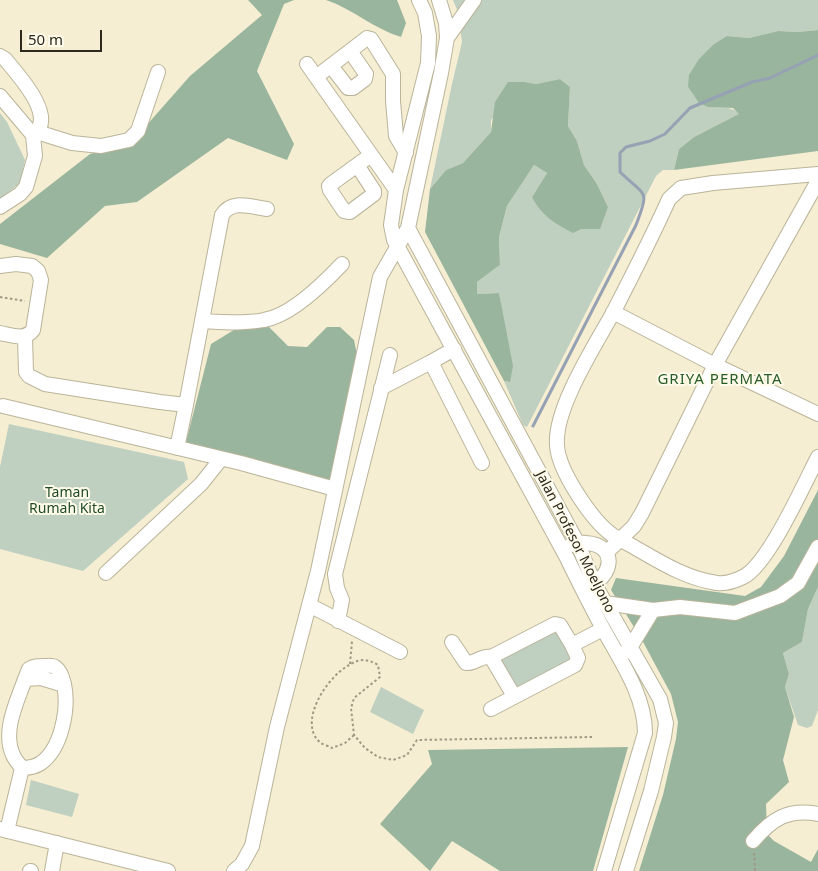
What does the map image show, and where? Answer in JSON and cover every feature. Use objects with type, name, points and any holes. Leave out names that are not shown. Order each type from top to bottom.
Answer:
[{"type":"street","points":[[419,0],[425,14],[429,36],[428,63],[396,190],[391,225],[394,240],[398,244],[563,550],[589,587],[603,629],[620,658],[642,706],[645,718],[645,733],[604,871]]},
{"type":"street","points":[[234,871],[242,864],[252,846],[277,727],[318,571],[380,277],[408,228],[447,38],[446,23],[439,0]]},
{"type":"street","points":[[447,38],[474,0]]},
{"type":"street","points":[[316,77],[367,38],[371,39],[391,68],[394,80],[392,101],[396,136],[406,153]]},
{"type":"street","points":[[331,66],[348,88],[353,88],[365,79],[366,74],[350,51]]},
{"type":"street","points":[[0,56],[5,59],[38,103],[42,116],[41,124],[35,134],[35,156],[28,183],[20,194],[0,207]]},
{"type":"street","points":[[307,64],[396,190]]},
{"type":"street","points":[[0,96],[35,134],[72,143],[101,146],[129,140],[138,131],[158,72]]},
{"type":"street","points":[[357,165],[371,155]]},
{"type":"street","points":[[818,174],[713,183],[681,188],[669,199],[568,397],[558,428],[556,445],[560,459],[585,506],[611,533],[660,562],[702,580],[719,583],[744,577],[755,566],[777,536],[818,456]]},
{"type":"street","points":[[607,552],[634,526],[642,513],[715,365],[818,181]]},
{"type":"street","points":[[177,448],[222,216],[225,210],[237,205],[267,209]]},
{"type":"street","name":"Jalan Profesor Moeljono","points":[[408,228],[577,542],[589,587],[605,603],[660,699],[666,723],[664,737],[651,791],[626,871]]},
{"type":"street","points":[[0,266],[16,264],[32,266],[38,271],[41,280],[33,330],[24,337],[0,333]]},
{"type":"street","points":[[202,322],[251,322],[278,316],[302,300],[342,264]]},
{"type":"street","points":[[613,312],[715,365],[818,414]]},
{"type":"street","points":[[24,337],[26,372],[29,376],[45,384],[186,405]]},
{"type":"street","points":[[380,388],[454,349]]},
{"type":"street","points":[[338,621],[342,600],[337,588],[336,574],[380,388],[390,355]]},
{"type":"street","points":[[431,362],[482,463]]},
{"type":"street","points":[[1,408],[177,448],[335,489]]},
{"type":"street","points":[[106,572],[201,484],[221,460]]},
{"type":"street","points":[[563,550],[577,542],[594,543],[601,546],[607,552],[609,565],[605,574],[589,587]]},
{"type":"street","points":[[605,603],[652,610],[680,607],[735,613],[780,596],[798,583],[818,547]]},
{"type":"street","points":[[309,605],[354,630],[400,652]]},
{"type":"street","points":[[620,658],[631,646],[652,610]]},
{"type":"street","points":[[452,642],[466,663],[470,664],[486,656],[491,657],[556,624],[560,625],[572,645],[578,658],[575,665],[491,709]]},
{"type":"street","points":[[572,645],[603,629]]},
{"type":"street","points":[[491,657],[514,696]]},
{"type":"street","points":[[41,678],[64,685],[66,704],[64,720],[51,752],[40,764],[31,768],[22,768],[13,756],[9,740],[11,722],[25,679],[41,678]]},
{"type":"street","points":[[22,768],[4,830],[162,870]]},
{"type":"street","points":[[753,841],[766,826],[781,816],[806,812],[818,814]]},
{"type":"street","points":[[52,871],[57,843]]},
{"type":"path","points":[[0,297],[37,304]]},
{"type":"path","points":[[350,664],[354,630]]},
{"type":"path","points":[[354,735],[345,743],[332,748],[321,743],[313,732],[313,710],[328,682],[350,664],[363,660],[378,664],[380,677],[354,698],[351,708],[354,735],[378,757],[393,760],[407,755],[417,740],[592,737]]},
{"type":"path","points":[[753,841],[755,871]]},
{"type":"green space","points":[[248,0],[294,0],[284,4],[257,71],[294,144],[287,160],[228,138],[137,202],[105,206],[47,258],[0,244],[0,224],[90,154],[130,144],[190,76],[262,15]]},
{"type":"green space","points":[[326,0],[397,0],[406,23],[401,37],[382,29],[345,8]]},
{"type":"green space","points":[[453,0],[818,0],[818,30],[778,31],[749,38],[727,36],[688,87],[696,98],[706,106],[730,108],[740,114],[694,137],[679,149],[674,170],[663,170],[656,176],[527,427],[523,425],[504,381],[510,382],[499,293],[477,294],[477,282],[500,265],[499,237],[507,206],[534,165],[547,173],[532,197],[608,207],[597,184],[584,165],[577,141],[568,126],[570,87],[560,79],[536,84],[525,82],[491,120],[491,132],[463,163],[446,170],[430,189],[462,42],[458,12]]},
{"type":"green space","points":[[818,30],[818,151],[674,170],[679,149],[694,137],[739,114],[733,108],[708,107],[699,103],[688,87],[689,75],[699,59],[713,45],[727,36],[749,38],[778,31]]},
{"type":"green space","points":[[560,79],[570,87],[568,126],[577,141],[584,165],[597,184],[608,207],[600,229],[581,229],[573,233],[554,222],[536,204],[532,197],[547,173],[534,165],[507,206],[499,237],[500,265],[477,282],[477,294],[499,293],[513,366],[510,382],[504,381],[425,232],[430,189],[446,170],[463,163],[491,132],[495,102],[508,82],[536,84]]},
{"type":"green space","points":[[0,113],[7,122],[25,160],[20,183],[0,199]]},
{"type":"green space","points":[[242,325],[269,327],[288,346],[307,347],[327,327],[340,327],[354,340],[359,365],[333,485],[185,446],[211,344]]},
{"type":"green space","name":"Taman Rumah Kita","points":[[9,424],[184,462],[188,479],[83,571],[0,549],[0,467]]},
{"type":"green space","points":[[818,490],[818,587],[808,609],[802,642],[783,653],[789,674],[785,687],[794,717],[783,760],[789,782],[766,804],[767,834],[774,841],[811,862],[818,849],[818,871],[639,871],[663,795],[678,722],[671,694],[642,640],[611,590],[616,578],[745,596],[761,587],[784,556]]},
{"type":"green space","points":[[818,587],[818,710],[812,726],[807,728],[798,725],[785,687],[789,674],[783,653],[802,642],[808,609]]},
{"type":"green space","points":[[557,631],[571,659],[515,690],[500,663],[501,657]]},
{"type":"green space","points":[[381,687],[424,710],[413,734],[370,712]]},
{"type":"green space","points":[[628,747],[593,871],[500,871],[452,841],[430,871],[380,824],[432,764],[428,750]]},
{"type":"green space","points":[[31,780],[79,794],[72,817],[26,805]]},
{"type":"waterway","points":[[533,426],[636,225],[643,205],[643,194],[620,172],[620,153],[626,147],[650,141],[665,134],[690,108],[752,82],[770,78],[818,55]]},
{"type":"district","name":"GRIYA PERMATA","points":[[720,380]]}]
